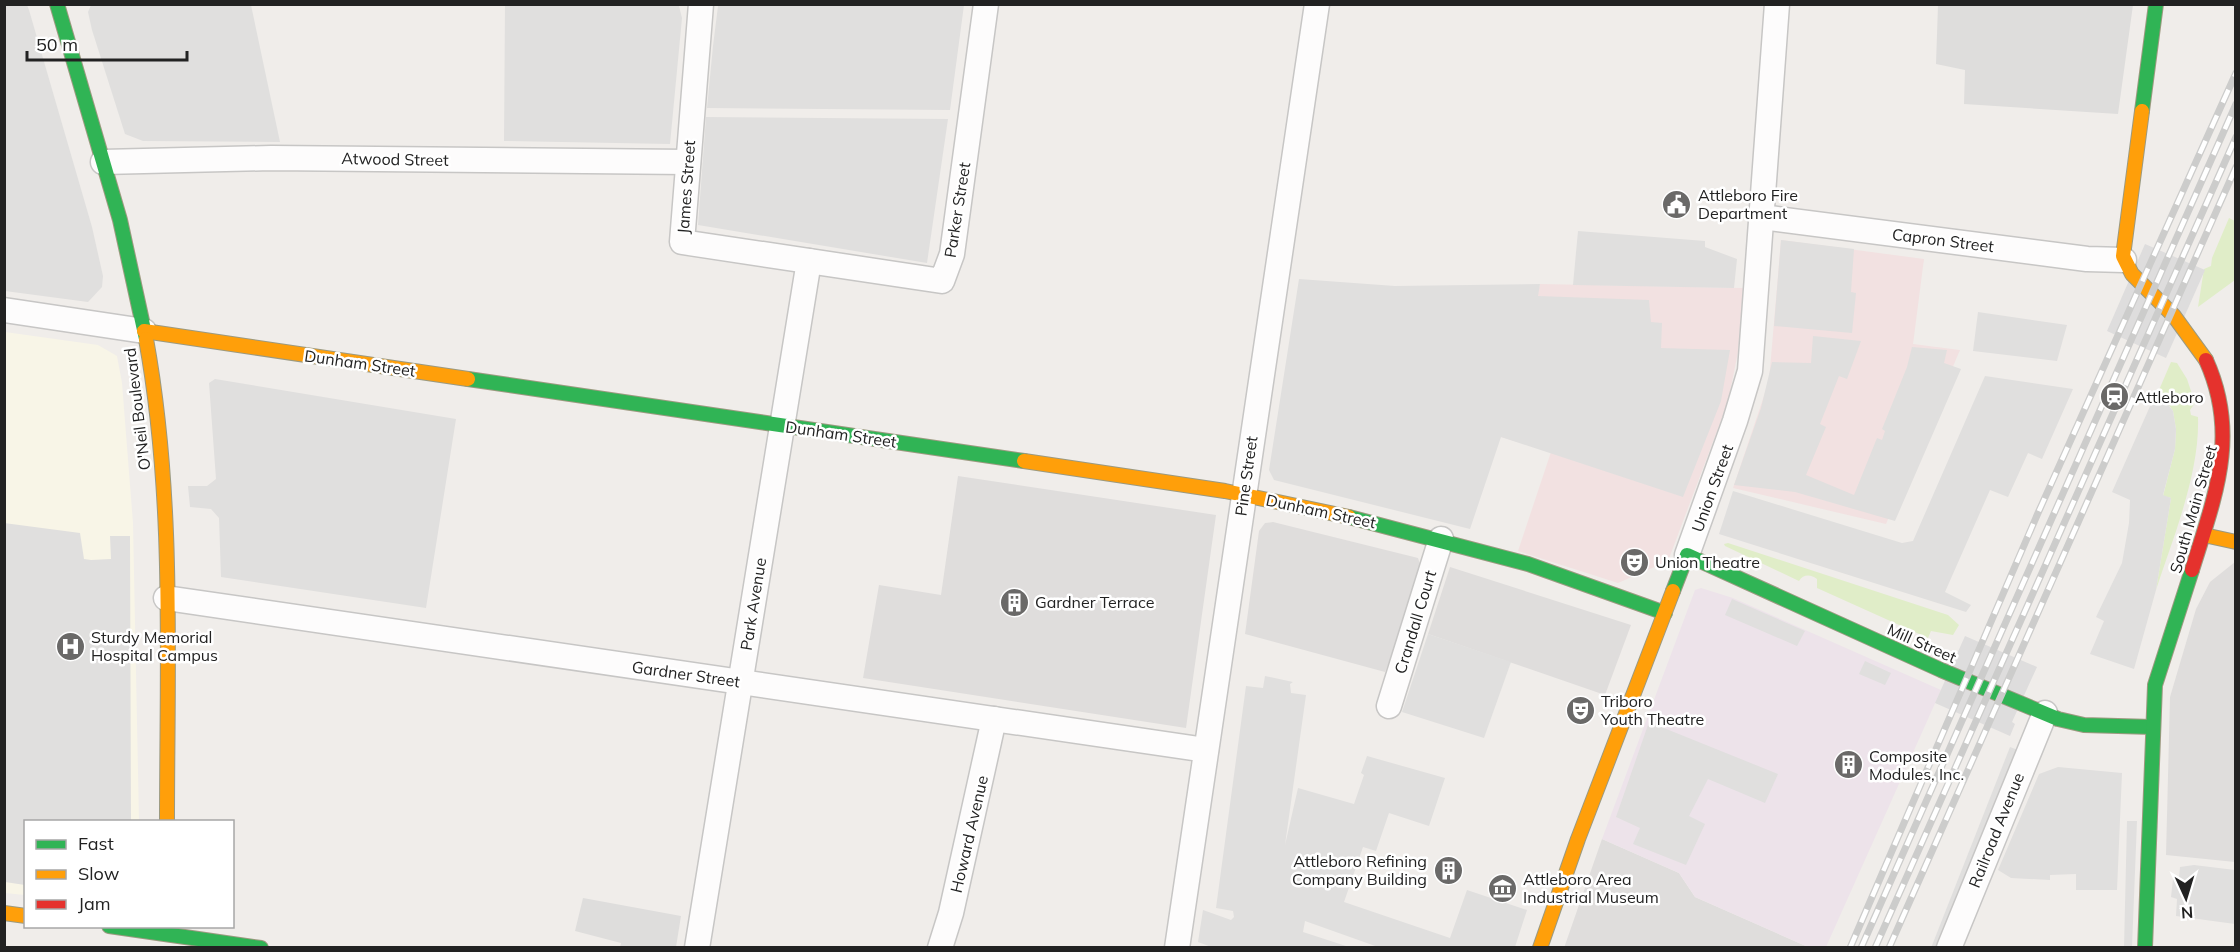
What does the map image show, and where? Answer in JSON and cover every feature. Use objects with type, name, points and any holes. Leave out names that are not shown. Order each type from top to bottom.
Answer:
[{"type":"street","name":"O'Neil Boulevard","points":[[57,4],[103,162],[144,331],[162,479],[166,598],[167,820]]},
{"type":"street","name":"James Street","points":[[700,4],[682,242],[809,261]]},
{"type":"street","name":"Parker Street","points":[[809,261],[942,281],[952,254],[987,4]]},
{"type":"street","name":"Pine Street","points":[[1177,948],[1317,4]]},
{"type":"street","name":"Union Street","points":[[1540,948],[1578,839],[1731,435],[1749,376],[1778,4]]},
{"type":"street","points":[[2124,260],[2123,245],[2156,4]]},
{"type":"street","name":"Atwood Street","points":[[103,162],[271,158],[688,162]]},
{"type":"street","name":"Capron Street","points":[[1762,217],[2087,260],[2124,260]]},
{"type":"street","name":"South Main Street","points":[[2124,260],[2132,273],[2198,342],[2217,373],[2225,396],[2229,418],[2229,450],[2158,675],[2152,727],[2145,948]]},
{"type":"street","name":"Park Avenue","points":[[697,948],[809,261]]},
{"type":"street","name":"Dunham Street","points":[[4,310],[1244,495],[1347,515],[1441,539],[1545,570],[1665,613]]},
{"type":"street","points":[[2204,535],[2235,542]]},
{"type":"street","name":"Crandall Court","points":[[1389,706],[1441,539]]},
{"type":"street","name":"Mill Street","points":[[1687,555],[2044,714],[2084,725],[2152,727]]},
{"type":"street","name":"Gardner Street","points":[[166,598],[1206,750]]},
{"type":"street","name":"Railroad Avenue","points":[[1949,948],[2044,714]]},
{"type":"street","name":"Howard Avenue","points":[[940,948],[953,902],[994,719]]},
{"type":"street","points":[[4,913],[24,916]]},
{"type":"street","points":[[116,928],[261,948]]},
{"type":"shaded area","points":[[721,4],[964,5],[950,110],[707,108],[718,6]]},
{"type":"shaded area","points":[[4,5],[27,5],[29,10],[92,227],[103,276],[102,287],[88,302],[5,291]]},
{"type":"shaded area","points":[[91,5],[251,5],[280,142],[143,141],[125,134],[92,30],[88,12]]},
{"type":"shaded area","points":[[505,5],[679,6],[682,18],[670,144],[504,141]]},
{"type":"shaded area","points":[[1938,5],[2133,5],[2118,114],[1964,104],[1965,70],[1936,64]]},
{"type":"shaded area","points":[[706,117],[948,119],[927,263],[698,225]]},
{"type":"shaded area","points":[[1578,231],[1705,241],[1705,247],[1737,259],[1734,288],[1573,285]]},
{"type":"shaded area","points":[[1781,240],[1924,259],[1913,344],[1960,350],[1886,524],[1733,488],[1769,381]]},
{"type":"shaded area","points":[[1781,240],[1854,249],[1851,292],[1856,293],[1852,333],[1774,326]]},
{"type":"shaded area","points":[[1299,279],[1395,286],[1540,284],[1538,296],[1649,300],[1651,322],[1662,323],[1661,348],[1730,350],[1721,401],[1683,497],[1501,437],[1470,529],[1274,480],[1269,470]]},
{"type":"shaded area","points":[[1540,284],[1743,288],[1738,352],[1728,402],[1668,561],[1618,583],[1518,551],[1551,452],[1501,437]]},
{"type":"shaded area","points":[[1978,312],[2067,325],[2057,361],[1973,351]]},
{"type":"shaded area","name":"Sturdy Memorial Hospital Campus","points":[[5,332],[98,345],[117,356],[122,383],[133,523],[139,820],[24,820],[24,895],[5,893]]},
{"type":"shaded area","points":[[1813,336],[1861,341],[1847,379],[1839,376],[1820,424],[1826,427],[1806,475],[1854,495],[1877,438],[1882,440],[1885,431],[1882,429],[1907,367],[1912,347],[1947,350],[1944,363],[1961,369],[1895,521],[1795,492],[1734,485],[1761,408],[1772,362],[1811,363]]},
{"type":"shaded area","points":[[1985,376],[2073,389],[2042,459],[2028,453],[2008,497],[1990,490],[1945,592],[1971,605],[1966,612],[1719,534],[1733,491],[1902,543],[1913,541]]},
{"type":"shaded area","points":[[215,379],[456,419],[426,608],[221,577],[219,518],[211,509],[190,507],[188,486],[207,486],[216,479],[209,383]]},
{"type":"shaded area","points":[[2159,393],[2173,411],[2176,429],[2175,449],[2163,495],[2171,498],[2156,590],[2134,669],[2090,654],[2104,621],[2096,617],[2122,563],[2129,523],[2130,500],[2112,492],[2155,395],[2158,396]]},
{"type":"shaded area","points":[[958,476],[1216,515],[1186,728],[863,678],[879,585],[941,595]]},
{"type":"shaded area","points":[[1273,522],[1418,558],[1420,564],[1385,672],[1245,634],[1259,531],[1265,523]]},
{"type":"shaded area","points":[[4,523],[80,533],[84,559],[91,560],[111,559],[110,536],[130,536],[131,820],[24,820],[24,885],[5,882]]},
{"type":"shaded area","points":[[2235,562],[2235,862],[2166,855],[2170,697],[2196,609],[2210,582]]},
{"type":"shaded area","points":[[1450,567],[1631,625],[1605,695],[1428,634]]},
{"type":"shaded area","points":[[1701,588],[1733,598],[1941,690],[1826,947],[1808,947],[1695,897],[1679,873],[1602,839],[1695,590]]},
{"type":"shaded area","points":[[1732,599],[1805,631],[1797,646],[1725,615]]},
{"type":"shaded area","points":[[1428,634],[1511,662],[1484,738],[1402,712]]},
{"type":"shaded area","points":[[1865,661],[1891,673],[1885,685],[1859,674]]},
{"type":"shaded area","points":[[1265,676],[1293,682],[1290,684],[1291,693],[1306,695],[1285,845],[1298,788],[1354,804],[1364,775],[1361,773],[1367,756],[1445,778],[1429,826],[1389,813],[1376,851],[1363,847],[1344,902],[1450,938],[1467,890],[1527,910],[1515,947],[1378,947],[1305,921],[1303,932],[1349,947],[1214,948],[1198,942],[1203,910],[1231,920],[1234,917],[1233,911],[1216,908],[1246,686],[1263,688]]},
{"type":"shaded area","points":[[1649,722],[1778,774],[1765,803],[1708,779],[1689,816],[1705,824],[1686,865],[1633,844],[1640,828],[1616,817]]},
{"type":"shaded area","points":[[2010,747],[2018,750],[1940,947],[1931,948]]},
{"type":"shaded area","points":[[2058,767],[2122,773],[2117,890],[2076,890],[2076,874],[2050,875],[2050,880],[2011,878],[1998,870],[2039,774]]},
{"type":"shaded area","points":[[2127,821],[2137,821],[2132,947],[2124,948]]},
{"type":"shaded area","points":[[1602,839],[1679,873],[1695,897],[1808,947],[1564,948]]},
{"type":"shaded area","points":[[2194,865],[2235,870],[2235,924],[2176,916],[2177,899],[2171,897],[2173,879],[2179,878],[2180,867]]},
{"type":"shaded area","points":[[583,898],[681,916],[676,947],[620,947],[621,943],[575,931]]},
{"type":"green space","points":[[2229,218],[2235,221],[2235,280],[2198,307],[2204,269],[2211,266],[2212,258]]},
{"type":"green space","points":[[2171,362],[2177,363],[2187,379],[2195,403],[2190,410],[2191,415],[2198,417],[2197,438],[2190,483],[2156,590],[2171,498],[2163,496],[2175,449],[2176,429],[2173,411],[2159,390]]},
{"type":"green space","points":[[1728,543],[1948,615],[1959,625],[1953,635],[1931,631],[1928,638],[1817,588],[1815,577],[1805,576],[1799,581],[1725,546],[1724,544]]},
{"type":"pier","points":[[2145,244],[2205,270],[2166,358],[2107,331]]},
{"type":"pier","points":[[1965,636],[2037,667],[2012,722],[2015,724],[2010,736],[1935,703]]},
{"type":"railway","points":[[1850,948],[2038,513],[2236,73]]},
{"type":"railway","points":[[1861,948],[2236,104]]},
{"type":"railway","points":[[1875,948],[2236,137]]},
{"type":"railway","points":[[1889,948],[2236,167]]},
{"type":"traffic: fast","points":[[57,4],[120,220],[146,339]]},
{"type":"traffic: fast","points":[[2142,111],[2156,4]]},
{"type":"traffic: fast","points":[[468,379],[1024,461]]},
{"type":"traffic: fast","points":[[1349,517],[1528,564],[1665,613]]},
{"type":"traffic: fast","points":[[1673,591],[1687,555],[1941,670],[2058,719],[2084,725],[2152,727]]},
{"type":"traffic: fast","points":[[2145,948],[2155,685],[2192,570]]},
{"type":"traffic: fast","points":[[123,928],[261,948]]},
{"type":"traffic: slow","points":[[2142,111],[2123,256],[2132,274],[2174,316],[2206,360]]},
{"type":"traffic: slow","points":[[144,331],[468,379]]},
{"type":"traffic: slow","points":[[146,339],[162,459],[165,520],[168,641],[167,820]]},
{"type":"traffic: slow","points":[[1024,461],[1225,491],[1349,517]]},
{"type":"traffic: slow","points":[[2204,535],[2236,542]]},
{"type":"traffic: slow","points":[[1540,948],[1578,839],[1673,591]]},
{"type":"traffic: slow","points":[[4,913],[24,916]]},
{"type":"traffic: jam","points":[[2192,570],[2216,491],[2223,440],[2216,388],[2206,360]]},
{"type":"place","name":"Attleboro Fire Department","points":[[1677,204]]},
{"type":"place","name":"Attleboro","points":[[2114,397]]},
{"type":"place","name":"Union Theatre","points":[[1634,562]]},
{"type":"place","name":"Gardner Terrace","points":[[1014,602]]},
{"type":"place","name":"Sturdy Memorial Hospital Campus","points":[[70,646]]},
{"type":"place","name":"Triboro Youth Theatre","points":[[1580,710]]},
{"type":"place","name":"Composite Modules, Inc.","points":[[1848,765]]},
{"type":"place","name":"Attleboro Refining Company Building","points":[[1448,870]]},
{"type":"place","name":"Attleboro Area Industrial Museum","points":[[1502,888]]}]
